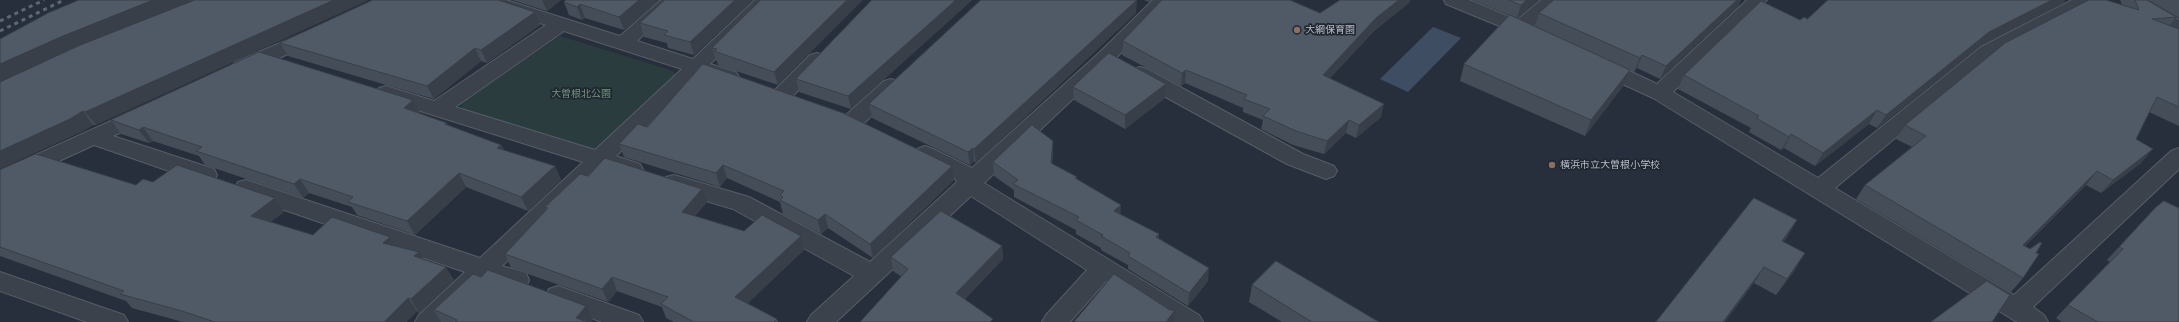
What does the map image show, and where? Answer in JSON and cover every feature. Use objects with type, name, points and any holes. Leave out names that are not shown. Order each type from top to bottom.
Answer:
[{"type":"street","points":[[486,0],[697,66],[803,103]]},
{"type":"street","points":[[623,43],[672,0]]},
{"type":"street","points":[[428,322],[766,0]]},
{"type":"street","points":[[1453,0],[1547,41]]},
{"type":"street","points":[[1519,28],[1553,0]]},
{"type":"street","points":[[1660,93],[1758,0]]},
{"type":"street","points":[[1818,189],[1988,52],[2087,0]]},
{"type":"street","points":[[2131,0],[2179,28]]},
{"type":"street","points":[[1131,3],[1158,6]]},
{"type":"street","points":[[437,109],[556,22],[569,5]]},
{"type":"street","points":[[820,322],[1107,56],[1158,6]]},
{"type":"street","points":[[222,77],[330,27]]},
{"type":"street","points":[[782,95],[831,45]]},
{"type":"street","points":[[1107,56],[1295,159],[1326,171]]},
{"type":"street","points":[[266,57],[296,66]]},
{"type":"street","points":[[1583,57],[1660,93],[2026,315],[2179,156]]},
{"type":"street","points":[[854,120],[905,73]]},
{"type":"street","points":[[370,89],[741,203],[872,274]]},
{"type":"street","points":[[0,180],[158,107]]},
{"type":"street","points":[[832,113],[854,120],[874,130]]},
{"type":"street","points":[[93,137],[484,269],[630,322]]},
{"type":"street","points":[[908,146],[963,172],[969,184],[1190,322]]},
{"type":"street","points":[[1055,322],[1104,267]]},
{"type":"street","points":[[0,282],[115,322]]},
{"type":"green space","name":"大曽根北公園","points":[[560,36],[673,71],[676,76],[596,151],[461,110],[460,104]]},
{"type":"water","points":[[1433,27],[1461,38],[1408,92],[1380,79]]},
{"type":"building","points":[[79,0],[153,0],[63,36],[0,64],[0,39],[48,13]]},
{"type":"building","points":[[195,0],[334,0],[85,112],[83,111],[70,119],[0,151],[0,82],[78,46]]},
{"type":"building","points":[[373,0],[498,0],[535,12],[481,50],[475,48],[427,86],[280,43]]},
{"type":"building","points":[[566,0],[639,0],[619,17],[580,4],[577,7],[564,2]]},
{"type":"building","points":[[665,0],[735,0],[690,42],[664,35],[668,31],[640,23]]},
{"type":"building","points":[[761,0],[847,0],[774,72],[714,51],[717,49],[712,48]]},
{"type":"building","points":[[872,0],[956,0],[848,96],[796,79]]},
{"type":"building","points":[[981,0],[1137,0],[974,149],[973,148],[968,152],[869,104]]},
{"type":"building","points":[[1162,0],[1290,0],[1320,13],[1340,0],[1399,0],[1376,18],[1323,75],[1384,104],[1359,125],[1349,120],[1327,141],[1296,131],[1263,116],[1270,109],[1244,99],[1247,95],[1186,70],[1182,73],[1123,41]]},
{"type":"building","points":[[1509,0],[1527,0],[1521,5]]},
{"type":"building","points":[[1554,0],[1737,0],[1666,66],[1642,55],[1640,58],[1539,13]]},
{"type":"building","points":[[1828,0],[2052,0],[1989,32],[1886,115],[1877,110],[1823,153],[1791,134],[1789,137],[1756,118],[1759,116],[1684,75],[1761,1],[1800,20],[1804,17],[1807,19]]},
{"type":"building","points":[[2089,0],[2106,0],[2139,10],[2135,0],[2147,0],[2176,17],[2152,19],[2179,29],[2179,107],[2157,97],[2136,139],[2153,149],[2113,180],[2097,171],[2023,245],[2030,249],[2040,242],[2042,243],[2036,253],[2039,254],[2023,278],[1865,185],[1926,136],[1905,125],[2005,43]]},
{"type":"building","points":[[1510,15],[1630,70],[1591,120],[1464,64]]},
{"type":"building","points":[[259,52],[413,100],[404,108],[447,123],[445,124],[501,145],[497,148],[555,166],[521,197],[459,173],[407,221],[348,202],[353,197],[300,179],[294,184],[196,151],[202,147],[143,127],[139,130],[111,120]]},
{"type":"building","points":[[1109,53],[1166,84],[1125,115],[1073,87]]},
{"type":"building","points":[[703,64],[843,113],[952,166],[870,244],[825,214],[818,220],[780,200],[783,197],[780,195],[784,191],[723,165],[716,173],[619,144],[638,124],[647,127]]},
{"type":"building","points":[[1032,125],[1053,141],[1051,163],[1077,177],[1075,178],[1121,205],[1114,211],[1159,234],[1156,237],[1209,268],[1189,293],[1128,256],[1130,253],[1101,236],[1103,235],[1076,220],[1079,217],[1013,184],[1018,180],[993,162]]},
{"type":"building","points":[[36,154],[136,185],[143,179],[153,182],[177,165],[275,198],[251,216],[313,235],[332,217],[390,237],[383,243],[419,252],[414,256],[446,267],[411,299],[408,298],[384,322],[215,322],[182,311],[120,294],[124,291],[0,247],[0,170]]},
{"type":"building","points":[[605,158],[702,189],[682,212],[744,231],[762,215],[801,236],[735,297],[777,319],[774,322],[694,322],[661,304],[668,297],[612,277],[602,289],[505,254],[548,208],[545,207],[580,174],[588,176]]},
{"type":"building","points":[[1754,198],[1797,220],[1782,241],[1805,253],[1787,279],[1764,267],[1723,322],[1656,322]]},
{"type":"building","points":[[2164,201],[2179,208],[2179,322],[2098,322],[2068,305],[2123,249],[2119,247],[2155,208]]},
{"type":"building","points":[[941,211],[1002,246],[956,293],[993,319],[990,322],[860,322],[908,269],[891,257]]},
{"type":"building","points":[[1276,261],[1379,322],[1312,322],[1252,285]]},
{"type":"building","points":[[488,270],[586,306],[576,318],[588,322],[455,322],[457,320],[433,309],[436,308],[473,274],[481,277]]},
{"type":"building","points":[[1114,274],[1170,310],[1175,310],[1166,322],[1074,322]]},
{"type":"building","points":[[1987,281],[2010,295],[1992,322],[1931,322]]},
{"type":"railway","points":[[0,21],[44,0]]},
{"type":"railway","points":[[0,31],[64,0]]},
{"type":"place","name":"大綱保育園","points":[[1297,30]]},
{"type":"place","name":"横浜市立大曽根小学校","points":[[1552,165]]}]
